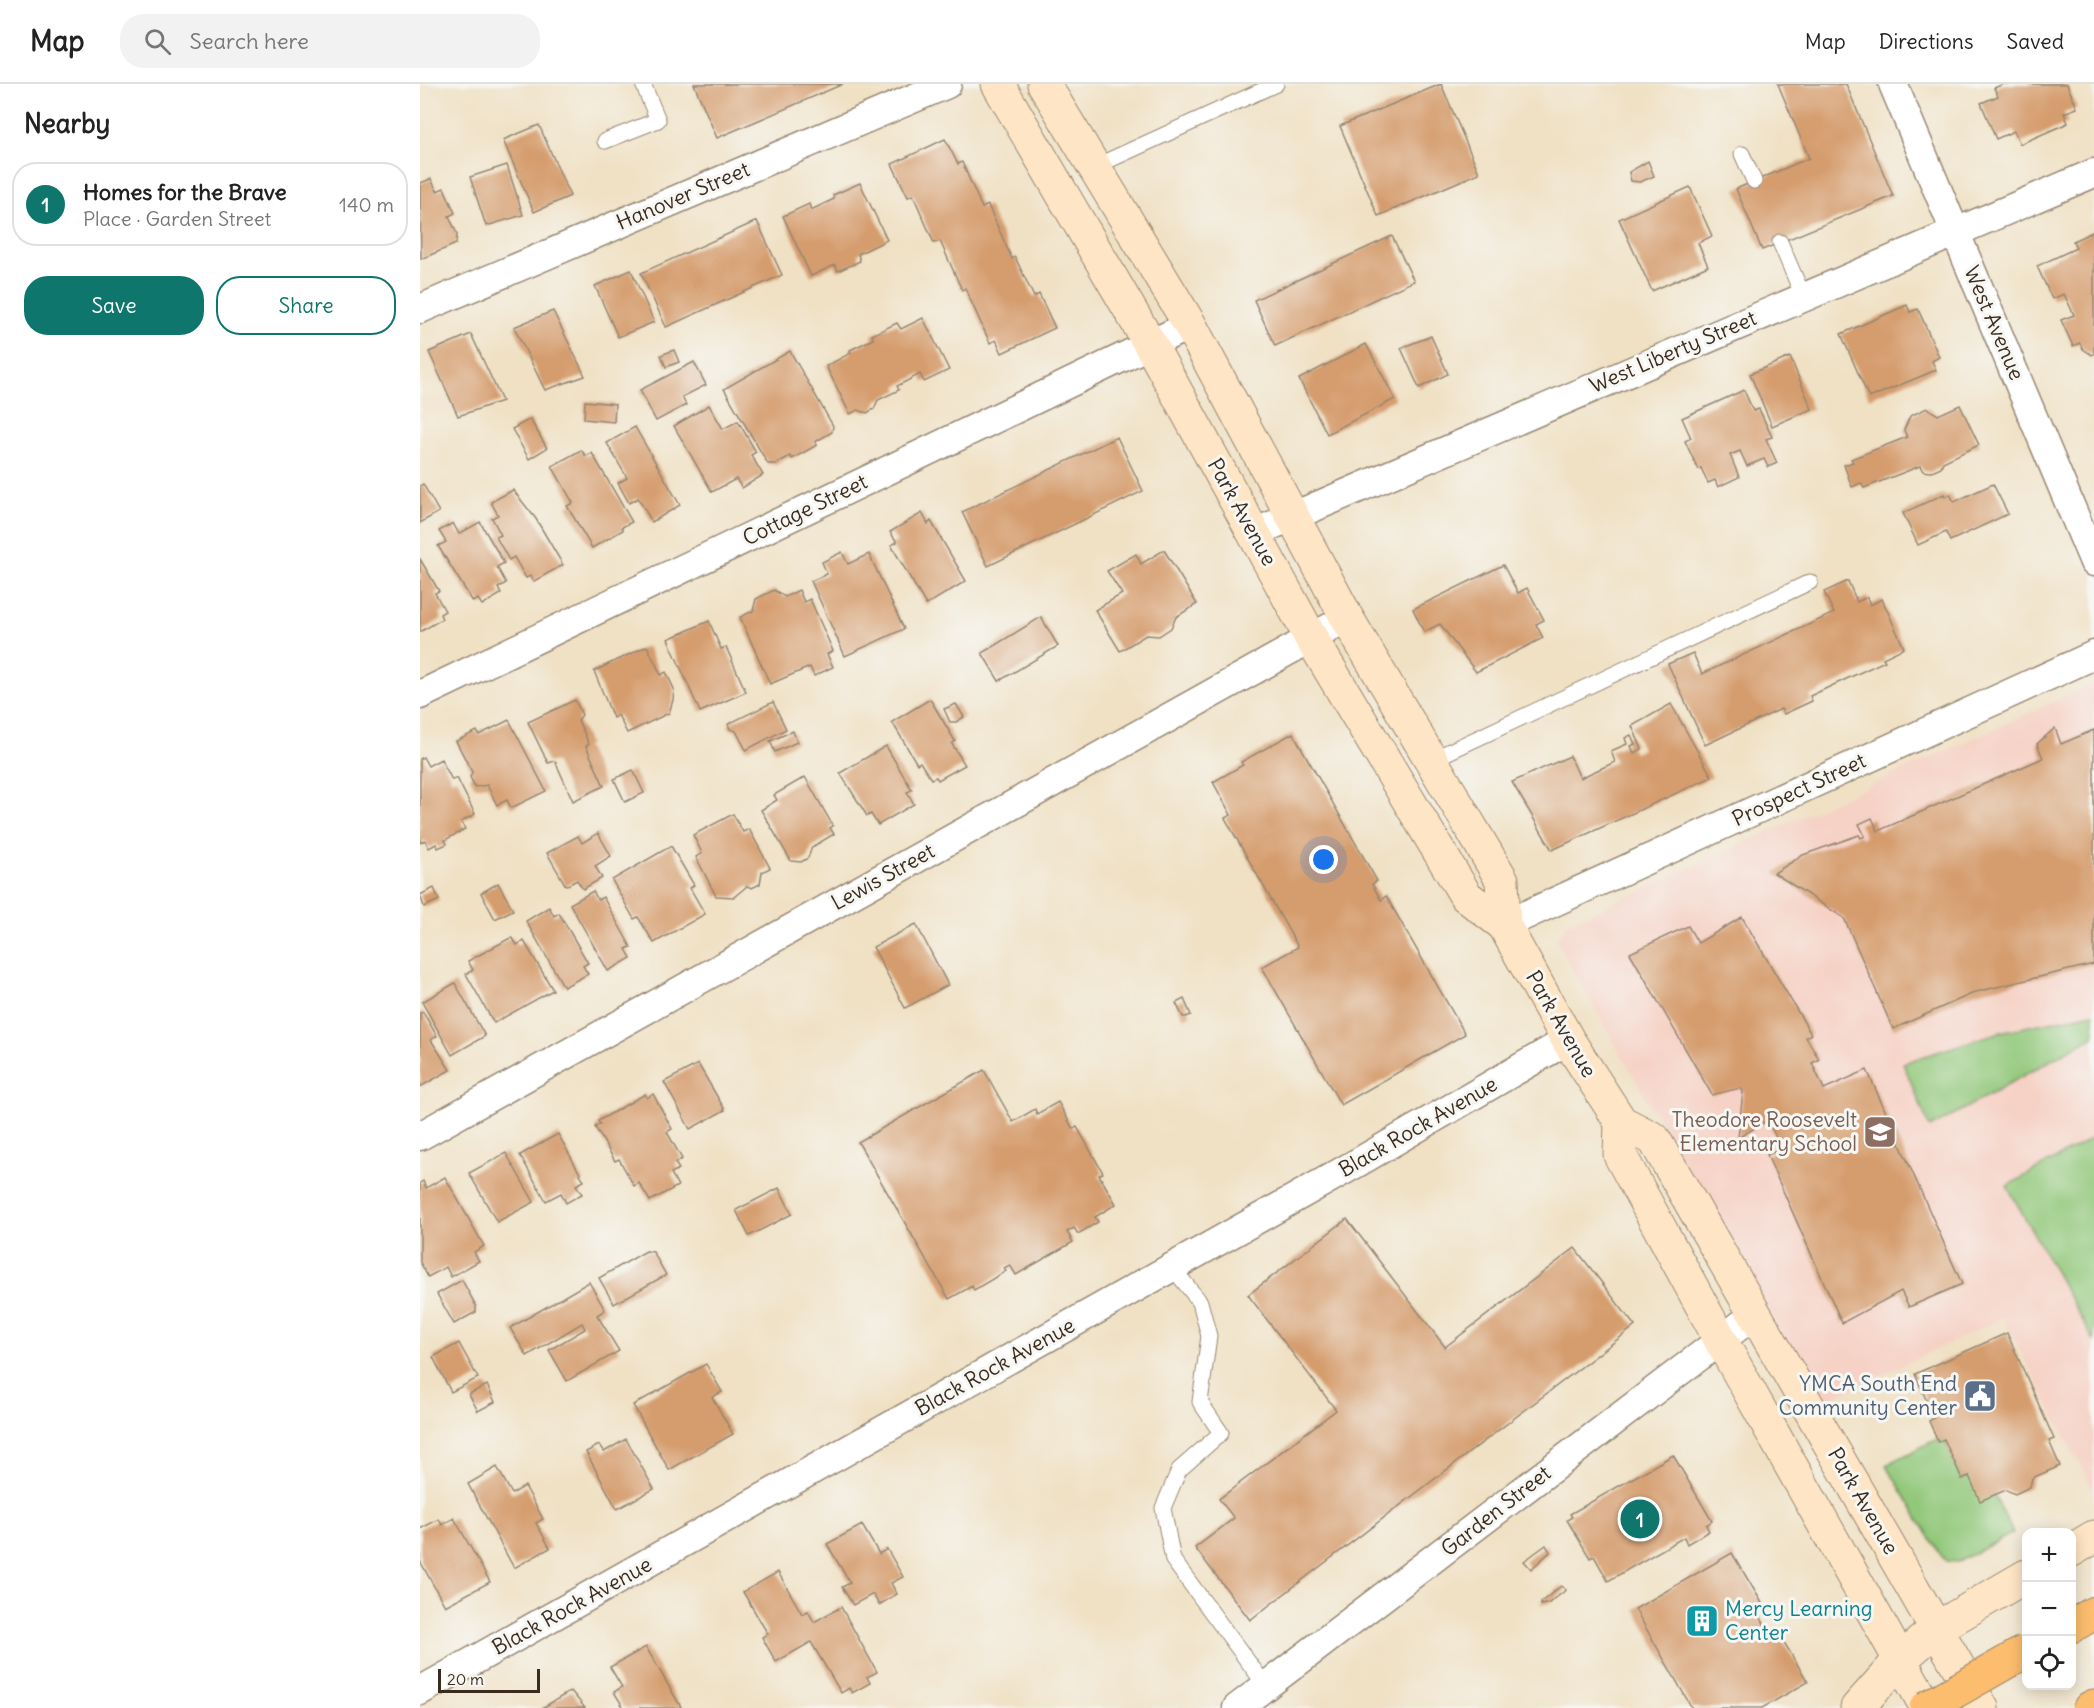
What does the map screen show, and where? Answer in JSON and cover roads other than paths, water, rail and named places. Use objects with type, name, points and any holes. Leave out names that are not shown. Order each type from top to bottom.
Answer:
[{"type":"highway","points":[[2076,1624],[2094,1613]]},
{"type":"highway","points":[[1927,1708],[2022,1653]]},
{"type":"main road","name":"Park Avenue","points":[[998,84],[1150,344],[1311,638],[1466,896],[1504,925],[1568,1040],[1621,1122],[1654,1139],[1982,1708]]},
{"type":"main road","name":"Park Avenue","points":[[1044,84],[1190,325],[1347,618],[1502,880],[1504,925]]},
{"type":"main road","points":[[1621,1122],[1620,1155],[1720,1339],[1927,1708]]},
{"type":"main road","points":[[2076,1548],[2094,1537]]},
{"type":"main road","points":[[1857,1708],[1899,1661],[1937,1628],[2022,1578]]},
{"type":"street","name":"Hanover Street","points":[[420,309],[947,84]]},
{"type":"street","name":"West Avenue","points":[[1893,84],[2094,562]]},
{"type":"street","name":"West Liberty Street","points":[[1254,533],[1955,230],[2094,173]]},
{"type":"street","name":"Cottage Street","points":[[420,695],[1190,325]]},
{"type":"street","name":"Lewis Street","points":[[420,1136],[1347,618]]},
{"type":"street","name":"Prospect Street","points":[[1504,925],[2094,655]]},
{"type":"street","name":"Black Rock Avenue","points":[[420,1691],[1172,1267],[1568,1040]]},
{"type":"street","name":"Garden Street","points":[[1237,1708],[1755,1314]]},
{"type":"lane","points":[[605,141],[658,120],[643,84]]},
{"type":"lane","points":[[1094,167],[1276,84]]},
{"type":"lane","points":[[1742,154],[1754,182]]},
{"type":"lane","points":[[1780,242],[1803,296]]},
{"type":"lane","points":[[1431,760],[1810,582]]},
{"type":"lane","points":[[1172,1267],[1200,1302],[1209,1336],[1200,1402],[1221,1432],[1179,1470],[1163,1508],[1173,1560],[1266,1686]]},
{"type":"place","name":"Theodore Roosevelt Elementary School","points":[[1880,1132]]},
{"type":"place","name":"YMCA South End Community Center","points":[[1980,1396]]},
{"type":"place","name":"Homes for the Brave","points":[[1640,1519]]},
{"type":"place","name":"Mercy Learning Center","points":[[1702,1621]]}]
